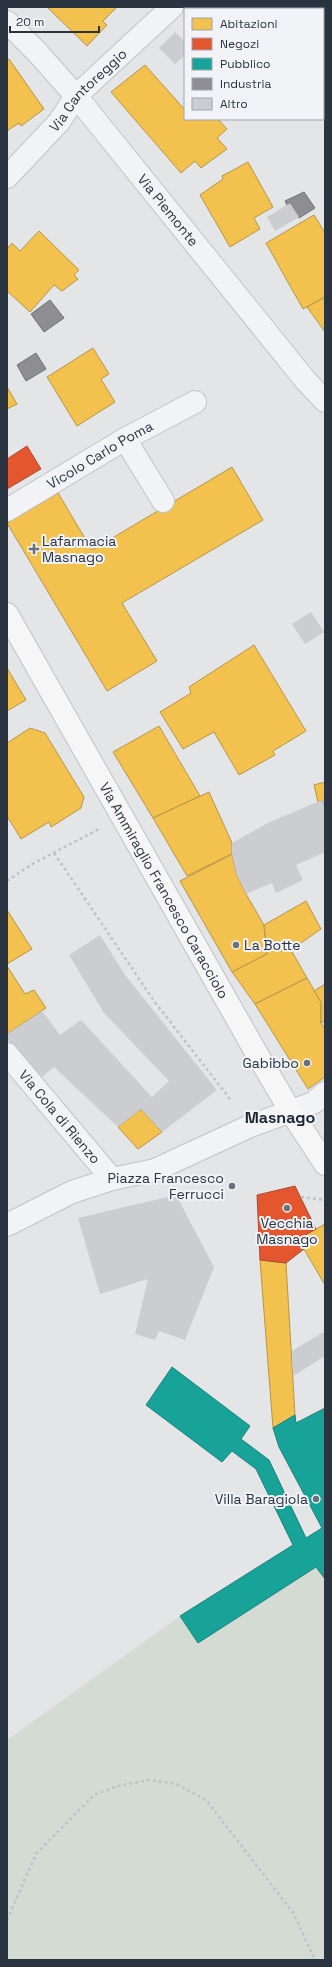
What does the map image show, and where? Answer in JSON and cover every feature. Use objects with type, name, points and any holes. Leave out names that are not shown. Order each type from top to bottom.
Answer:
[{"type":"main road","name":"Via Ammiraglio Francesco Caracciolo","points":[[7,614],[181,923],[291,1112],[325,1164]]},
{"type":"street","name":"Via Cantoreggio","points":[[7,177],[59,122],[76,96],[172,7]]},
{"type":"street","name":"Via Piemonte","points":[[7,22],[37,52],[76,96],[301,375],[325,401]]},
{"type":"street","name":"Vicolo Carlo Poma","points":[[7,510],[125,439],[195,402]]},
{"type":"street","points":[[125,439],[163,501]]},
{"type":"street","name":"Via Cola di Rienzo","points":[[7,1054],[112,1179]]},
{"type":"street","points":[[7,1225],[72,1192],[112,1179],[155,1170],[248,1128],[313,1103],[325,1093]]},
{"type":"path","points":[[7,881],[34,863],[122,816]]},
{"type":"path","points":[[54,853],[154,1002],[230,1099]]},
{"type":"path","points":[[301,1197],[325,1200]]},
{"type":"path","points":[[7,1920],[36,1854],[94,1795],[117,1786],[148,1780],[176,1784],[206,1800],[294,1914],[315,1960]]},
{"type":"shaded area","points":[[316,1567],[325,1579],[325,1960],[7,1960],[7,1740],[180,1616],[198,1643]]},
{"type":"building: Abitazioni","points":[[47,7],[117,7],[103,21],[107,25],[87,46]]},
{"type":"building: Abitazioni","points":[[231,7],[282,8],[232,8]]},
{"type":"building: Abitazioni","points":[[325,20],[324,77],[324,21]]},
{"type":"building: Abitazioni","points":[[9,59],[44,109],[21,126],[19,123],[7,131],[7,61]]},
{"type":"building: Abitazioni","points":[[145,65],[184,109],[184,120],[219,120],[227,129],[217,138],[227,149],[201,168],[195,161],[181,173],[111,92]]},
{"type":"building: Abitazioni","points":[[248,162],[273,207],[254,218],[260,229],[230,247],[200,195],[223,179],[222,176]]},
{"type":"building: Abitazioni","points":[[314,215],[325,233],[325,297],[303,309],[266,243]]},
{"type":"building: Abitazioni","points":[[39,231],[79,270],[74,275],[78,279],[62,291],[54,285],[30,312],[7,291],[7,249],[12,243],[20,251]]},
{"type":"building: Abitazioni","points":[[325,297],[325,332],[307,307]]},
{"type":"building: Abitazioni","points":[[93,348],[109,374],[101,379],[115,402],[77,426],[47,377]]},
{"type":"building: Abitazioni","points":[[7,387],[17,404],[7,409]]},
{"type":"building: Abitazioni","points":[[232,467],[263,520],[122,603],[157,661],[107,691],[7,523],[58,493],[92,550]]},
{"type":"building: Abitazioni","points":[[254,645],[306,731],[273,751],[275,755],[239,775],[214,732],[183,749],[160,712],[191,693],[189,687]]},
{"type":"building: Abitazioni","points":[[7,668],[26,700],[7,711]]},
{"type":"building: Abitazioni","points":[[159,726],[200,796],[153,818],[113,752]]},
{"type":"building: Abitazioni","points":[[30,728],[45,733],[84,797],[81,808],[51,827],[49,822],[21,839],[7,816],[7,743]]},
{"type":"building: Abitazioni","points":[[325,782],[325,808],[322,800],[318,802],[314,785]]},
{"type":"building: Abitazioni","points":[[209,792],[232,843],[232,854],[187,876],[153,818]]},
{"type":"building: Abitazioni","points":[[232,854],[236,873],[264,925],[267,954],[232,972],[180,881]]},
{"type":"building: Abitazioni","points":[[306,901],[321,929],[291,950],[307,978],[255,1004],[232,972],[267,954],[264,925]]},
{"type":"building: Abitazioni","points":[[7,910],[32,949],[7,964]]},
{"type":"building: Abitazioni","points":[[7,966],[25,994],[34,990],[46,1008],[7,1034]]},
{"type":"building: Abitazioni","points":[[307,978],[321,1002],[321,1023],[325,1029],[325,1077],[308,1089],[255,1004]]},
{"type":"building: Abitazioni","points":[[325,984],[325,1021],[321,1023],[321,1002],[314,991]]},
{"type":"building: Abitazioni","points":[[141,1109],[162,1132],[138,1149],[118,1127]]},
{"type":"building: Abitazioni","points":[[325,1224],[325,1285],[298,1239]]},
{"type":"building: Abitazioni","points":[[260,1260],[286,1263],[295,1415],[273,1428]]},
{"type":"building: Negozi","points":[[27,446],[41,469],[7,489],[7,459]]},
{"type":"building: Negozi","points":[[295,1186],[316,1229],[298,1239],[304,1249],[286,1263],[260,1260],[257,1195]]},
{"type":"building: Pubblico","name":"Villa Baragiola","points":[[172,1367],[250,1426],[241,1439],[269,1460],[306,1538],[322,1528],[279,1447],[273,1428],[295,1415],[296,1423],[325,1408],[325,1579],[316,1567],[198,1643],[180,1616],[293,1545],[256,1469],[232,1451],[222,1462],[146,1405]]},
{"type":"building: Industria","points":[[304,192],[315,208],[299,218],[290,203],[287,205],[285,201]]},
{"type":"building: Industria","points":[[50,300],[64,318],[44,332],[31,314]]},
{"type":"building: Industria","points":[[36,353],[46,369],[26,381],[17,365]]},
{"type":"building: Altro","points":[[175,32],[184,41],[184,56],[175,64],[159,48]]},
{"type":"building: Altro","points":[[290,203],[299,217],[275,231],[267,217]]},
{"type":"building: Altro","points":[[311,612],[324,632],[305,644],[292,624]]},
{"type":"building: Altro","points":[[322,800],[325,808],[325,852],[296,865],[303,880],[276,893],[272,883],[246,894],[236,873],[232,854],[232,843],[270,822]]},
{"type":"building: Altro","points":[[100,935],[125,975],[217,1090],[162,1132],[141,1109],[118,1127],[54,1067],[42,1077],[7,1039],[7,1034],[42,1011],[60,1035],[81,1020],[152,1097],[169,1081],[104,1013],[69,955]]},
{"type":"building: Altro","points":[[176,1195],[214,1267],[185,1340],[159,1331],[155,1340],[135,1334],[148,1279],[100,1294],[78,1218]]},
{"type":"building: Altro","points":[[325,1331],[325,1356],[293,1376],[292,1351]]},
{"type":"place","name":"Lafarmacia Masnago","points":[[34,549]]},
{"type":"place","name":"La Botte","points":[[236,945]]},
{"type":"place","name":"Gabibbo","points":[[307,1063]]},
{"type":"place","name":"Piazza Francesco Ferrucci","points":[[232,1186]]},
{"type":"place","name":"Vecchia Masnago","points":[[287,1208]]},
{"type":"place","name":"Villa Baragiola","points":[[316,1499]]},
{"type":"district","name":"Masnago","points":[[280,1117]]}]
